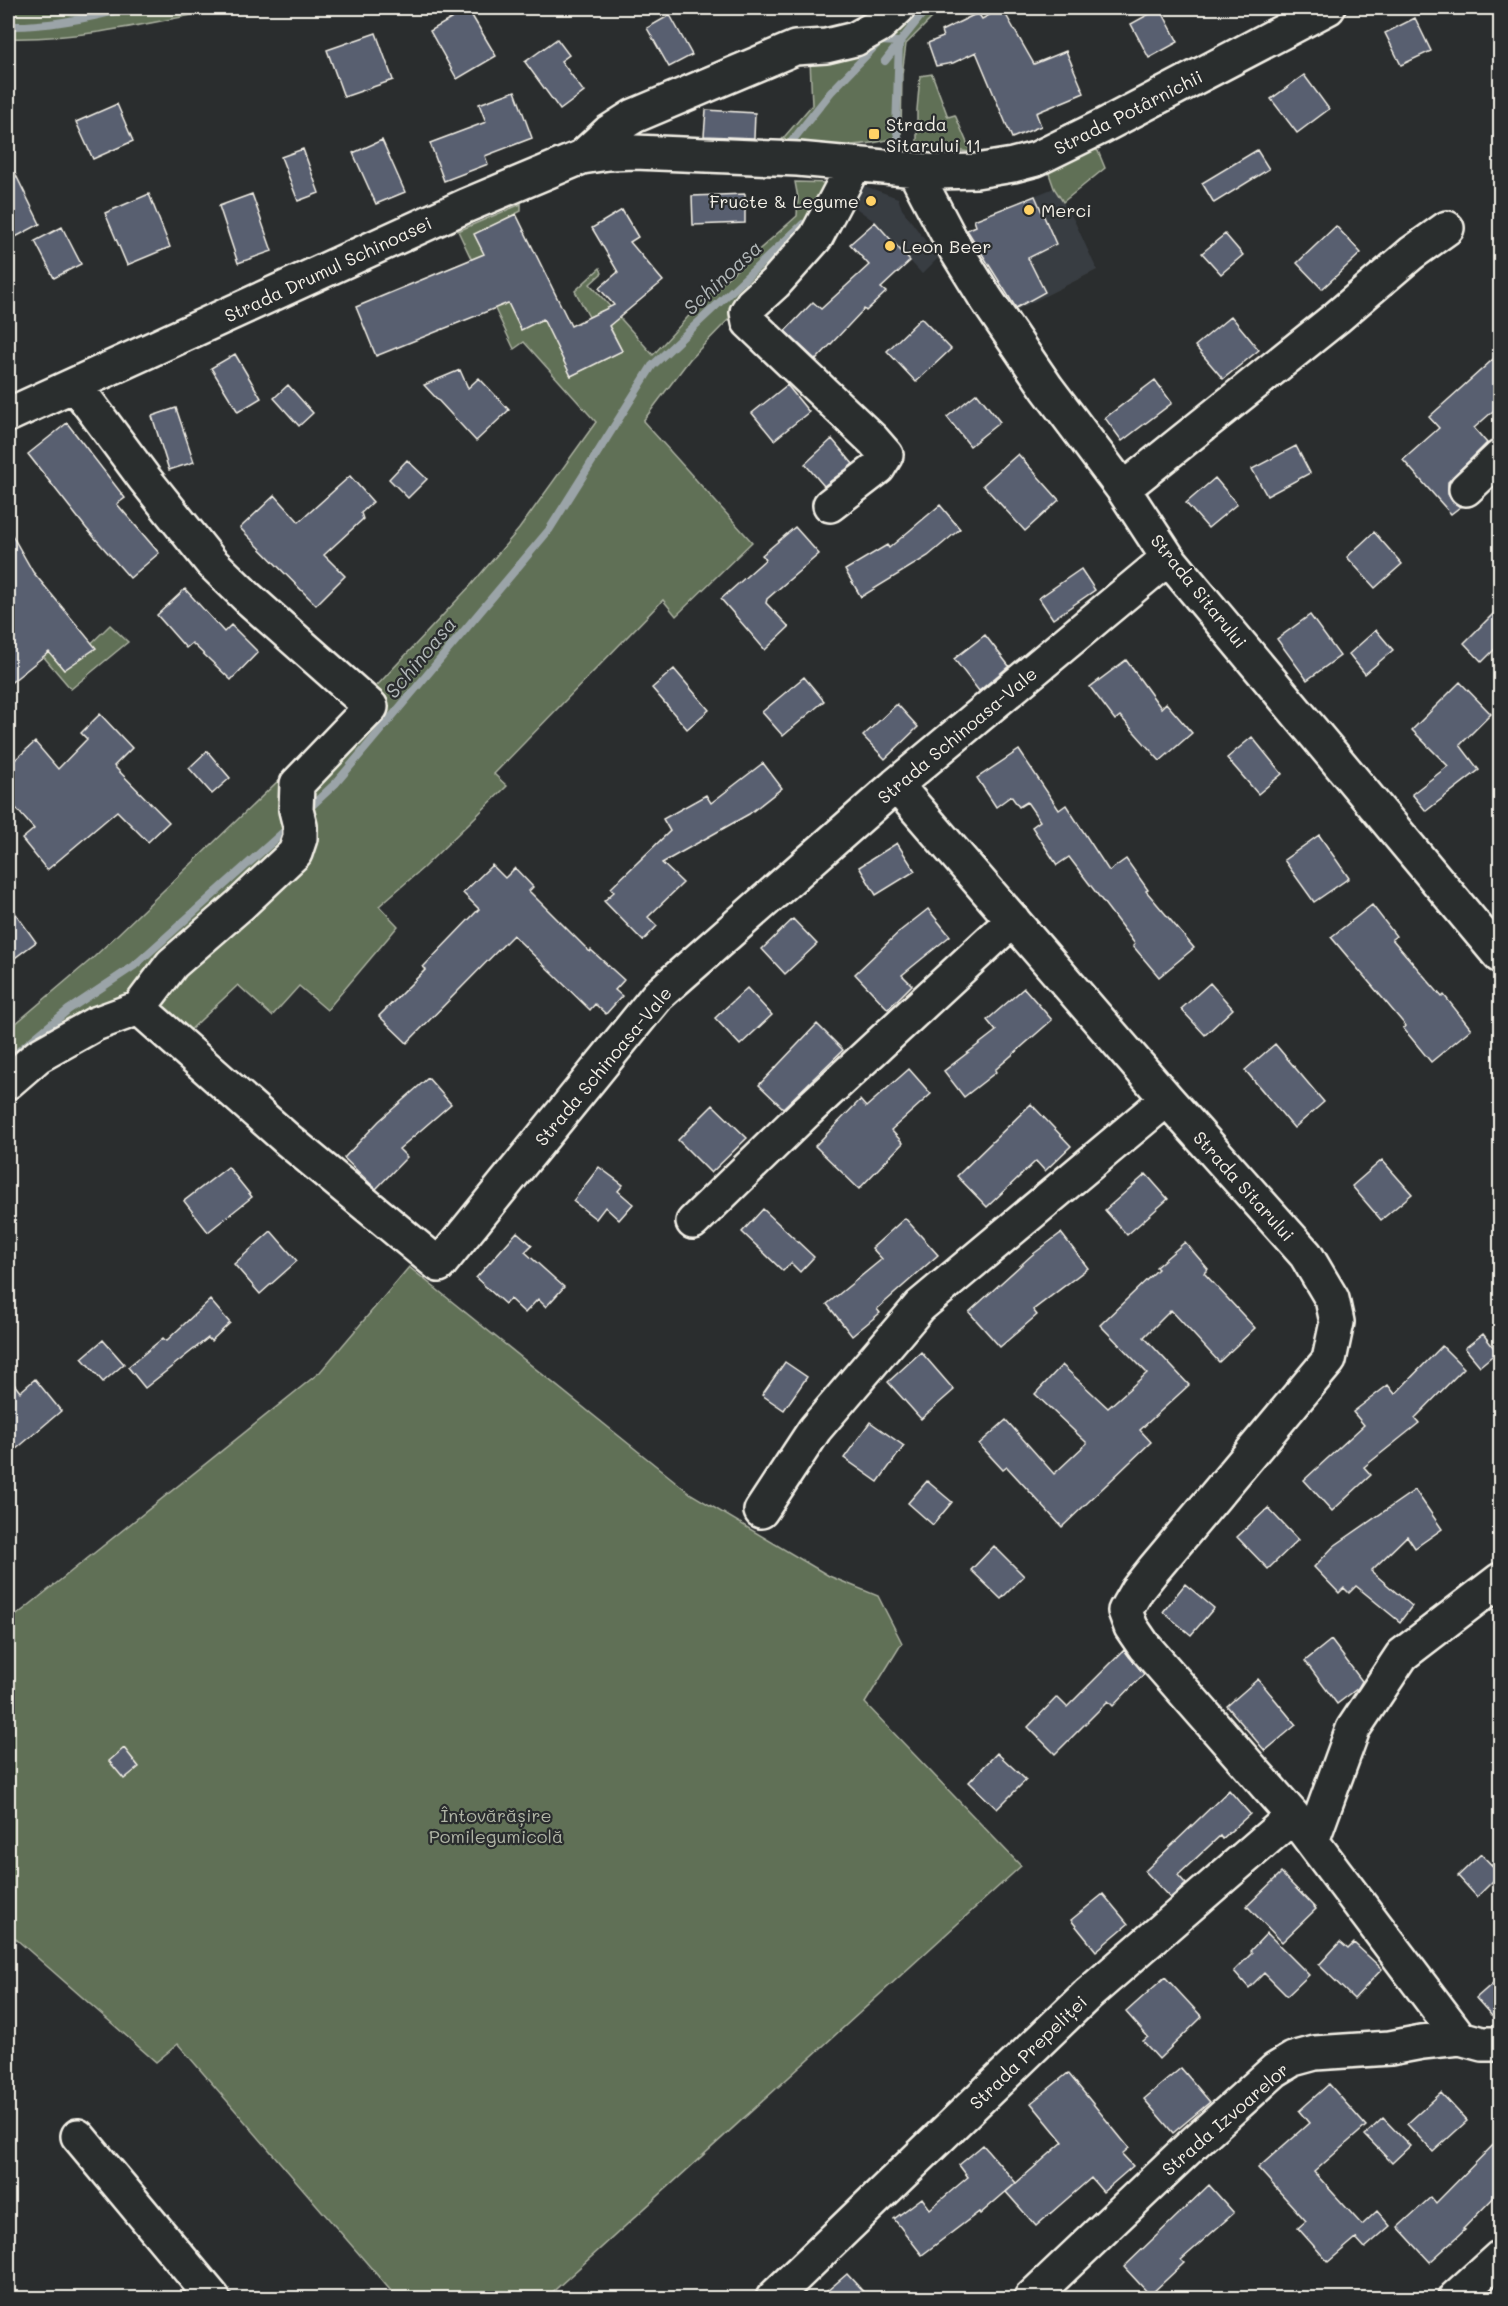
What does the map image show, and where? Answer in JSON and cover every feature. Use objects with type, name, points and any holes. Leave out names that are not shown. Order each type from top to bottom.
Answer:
[{"type":"street","name":"Strada Drumul Schinoasei","points":[[582,157],[609,132],[634,116],[795,48],[826,46],[855,39],[880,25],[898,8]]},
{"type":"street","name":"Strada Potârnichii","points":[[914,170],[976,171],[1036,159],[1328,8]]},
{"type":"street","name":"Strada Drumul Schinoasei","points":[[8,415],[465,206],[582,157],[635,152],[701,157],[798,159],[914,170]]},
{"type":"street","points":[[830,505],[878,468],[886,455],[749,322],[747,312],[816,237],[854,165]]},
{"type":"street","name":"Strada Sitarului","points":[[914,170],[956,250],[985,297],[1047,388],[1123,489],[1168,558],[1500,956]]},
{"type":"street","points":[[1123,489],[1336,318],[1412,253],[1447,228]]},
{"type":"street","points":[[8,1082],[38,1056],[95,1024],[139,1008],[172,964],[295,853],[300,838],[297,783],[371,707],[248,598],[211,562],[144,478],[75,385]]},
{"type":"street","points":[[1466,489],[1500,457]]},
{"type":"street","name":"Strada Schinoasa-Vale","points":[[139,1008],[288,1140],[439,1265],[658,995],[897,785],[1168,558]]},
{"type":"street","name":"Strada Sitarului","points":[[897,785],[1167,1099],[1306,1255],[1332,1299],[1337,1322],[1329,1360],[1153,1570],[1137,1590],[1125,1611],[1131,1628],[1144,1646],[1303,1828]]},
{"type":"street","points":[[693,1222],[806,1112],[1013,920]]},
{"type":"street","points":[[761,1511],[815,1429],[920,1306],[1167,1099]]},
{"type":"street","name":"Strada Prepeliței","points":[[773,2298],[1087,1995],[1303,1828],[1353,1729],[1402,1655],[1500,1580]]},
{"type":"street","points":[[1303,1828],[1460,2038]]},
{"type":"street","name":"Strada Izvoarelor","points":[[1031,2298],[1186,2150],[1275,2070],[1293,2059],[1315,2053],[1390,2048],[1460,2038],[1482,2044],[1500,2044]]},
{"type":"street","points":[[78,2136],[213,2298]]},
{"type":"street","points":[[1455,2298],[1500,2257]]},
{"type":"shaded area","points":[[862,185],[898,198],[902,209],[938,258],[922,274],[875,222],[852,205]]},
{"type":"shaded area","points":[[1054,188],[1074,220],[1097,270],[1011,313],[966,231],[976,226],[974,220]]},
{"type":"green space","points":[[8,8],[227,8],[91,33],[8,38]]},
{"type":"green space","points":[[908,8],[942,8],[906,44],[902,74],[901,135],[858,145],[778,144],[812,105],[810,60]]},
{"type":"green space","points":[[932,74],[948,117],[955,115],[971,152],[917,146],[920,76]]},
{"type":"green space","points":[[1091,147],[1098,151],[1105,168],[1063,202],[1054,188],[1047,168]]},
{"type":"green space","points":[[795,182],[833,183],[808,227],[728,320],[690,359],[643,421],[752,542],[676,616],[663,600],[494,774],[507,786],[423,868],[379,906],[398,926],[327,1010],[299,986],[272,1016],[238,985],[186,1034],[142,990],[8,1072],[8,1030],[94,957],[371,692],[472,584],[519,529],[596,422],[524,342],[514,349],[458,231],[521,204],[521,211],[475,235],[521,329],[557,312],[552,336],[571,376],[622,351],[602,311],[589,317],[575,291],[600,268],[602,273],[590,284],[653,355],[708,295],[797,216],[798,198]]},
{"type":"green space","points":[[8,602],[64,670],[110,625],[128,642],[71,689],[8,615]]},
{"type":"green space","name":"Întovărășire Pomilegumicolă","points":[[409,1267],[691,1494],[829,1576],[878,1596],[902,1643],[865,1703],[1021,1866],[546,2298],[397,2298],[178,2044],[156,2062],[8,1932],[8,1622],[320,1372]]},
{"type":"building","points":[[1002,8],[1034,64],[1066,51],[1084,93],[1036,113],[1041,126],[1012,138],[976,52],[953,63],[936,66],[928,43],[943,37],[941,31],[978,13],[982,19]]},
{"type":"building","points":[[1160,8],[1178,42],[1149,58],[1131,24]]},
{"type":"building","points":[[468,9],[496,56],[457,79],[430,31]]},
{"type":"building","points":[[670,15],[692,55],[669,67],[647,28]]},
{"type":"building","points":[[1415,18],[1431,51],[1401,65],[1385,33]]},
{"type":"building","points":[[376,33],[393,80],[344,97],[327,50]]},
{"type":"building","points":[[557,39],[569,55],[561,61],[584,92],[560,110],[525,62]]},
{"type":"building","points":[[1304,75],[1329,109],[1297,133],[1271,99]]},
{"type":"building","points":[[515,91],[532,138],[485,156],[488,164],[444,181],[430,143],[486,122],[479,104]]},
{"type":"building","points":[[117,104],[133,141],[93,159],[76,122]]},
{"type":"building","points":[[706,110],[755,113],[754,138],[704,136]]},
{"type":"building","points":[[382,140],[405,192],[376,204],[353,153]]},
{"type":"building","points":[[303,149],[319,193],[298,201],[281,157]]},
{"type":"building","points":[[1257,150],[1269,169],[1214,203],[1202,183]]},
{"type":"building","points":[[8,159],[40,224],[8,241]]},
{"type":"building","points":[[149,194],[170,247],[127,265],[105,213]]},
{"type":"building","points":[[252,194],[272,251],[238,263],[219,206]]},
{"type":"building","points":[[745,194],[745,223],[693,225],[692,196]]},
{"type":"building","points":[[1035,196],[1056,244],[1028,258],[1045,292],[1016,308],[967,230],[976,226],[974,220]]},
{"type":"building","points":[[622,210],[638,237],[630,242],[663,281],[609,326],[622,351],[571,376],[543,319],[521,330],[508,303],[376,356],[356,307],[484,254],[474,234],[516,214],[571,326],[614,305],[599,288],[618,272],[592,228]]},
{"type":"building","points":[[875,222],[910,261],[881,288],[886,292],[866,311],[864,309],[816,360],[785,331],[813,302],[821,309],[869,265],[850,244]]},
{"type":"building","points":[[1336,226],[1361,253],[1322,289],[1297,263]]},
{"type":"building","points":[[62,227],[81,264],[54,278],[35,241]]},
{"type":"building","points":[[1225,234],[1243,255],[1221,274],[1202,253]]},
{"type":"building","points":[[1231,316],[1259,350],[1223,379],[1195,346]]},
{"type":"building","points":[[921,318],[951,349],[916,382],[887,351]]},
{"type":"building","points":[[1500,353],[1500,405],[1474,428],[1487,443],[1448,482],[1448,494],[1452,501],[1460,507],[1451,514],[1403,460],[1439,428],[1429,417]]},
{"type":"building","points":[[235,354],[261,398],[238,412],[211,368]]},
{"type":"building","points":[[460,370],[468,388],[479,378],[509,410],[476,441],[424,385]]},
{"type":"building","points":[[1155,380],[1172,403],[1122,441],[1105,418]]},
{"type":"building","points":[[288,385],[313,413],[299,426],[274,398]]},
{"type":"building","points":[[787,385],[809,412],[774,440],[752,413]]},
{"type":"building","points":[[977,393],[1000,422],[970,446],[947,417]]},
{"type":"building","points":[[176,408],[194,462],[169,470],[152,416]]},
{"type":"building","points":[[67,423],[125,498],[117,504],[159,553],[130,578],[86,528],[28,454]]},
{"type":"building","points":[[832,439],[853,464],[824,486],[805,464]]},
{"type":"building","points":[[1296,446],[1310,473],[1267,496],[1252,469]]},
{"type":"building","points":[[1018,454],[1059,500],[1025,531],[983,485]]},
{"type":"building","points":[[407,460],[427,479],[408,498],[389,479]]},
{"type":"building","points":[[350,476],[373,502],[361,513],[363,519],[324,555],[345,576],[316,605],[240,528],[275,495],[299,522]]},
{"type":"building","points":[[1215,478],[1237,504],[1208,528],[1186,503]]},
{"type":"building","points":[[940,505],[960,529],[928,556],[861,597],[845,570],[887,545],[889,548]]},
{"type":"building","points":[[795,527],[819,554],[767,599],[766,603],[789,627],[765,650],[721,599],[766,559],[762,555]]},
{"type":"building","points":[[8,528],[33,572],[96,648],[64,670],[49,652],[8,685]]},
{"type":"building","points":[[1374,532],[1402,564],[1375,588],[1347,557]]},
{"type":"building","points":[[1081,569],[1095,590],[1053,619],[1039,598]]},
{"type":"building","points":[[185,589],[224,632],[231,625],[258,652],[231,680],[192,643],[186,648],[157,615]]},
{"type":"building","points":[[1500,607],[1500,644],[1482,662],[1464,643]]},
{"type":"building","points":[[1310,615],[1340,656],[1307,680],[1277,639]]},
{"type":"building","points":[[1376,630],[1393,650],[1365,674],[1349,654]]},
{"type":"building","points":[[985,635],[1009,666],[979,691],[954,659]]},
{"type":"building","points":[[1126,660],[1161,708],[1166,703],[1192,733],[1160,761],[1120,716],[1115,720],[1090,687]]},
{"type":"building","points":[[674,669],[709,710],[687,729],[652,688]]},
{"type":"building","points":[[804,677],[824,701],[783,736],[762,712]]},
{"type":"building","points":[[1460,682],[1491,714],[1460,745],[1479,770],[1426,811],[1412,794],[1448,766],[1412,730]]},
{"type":"building","points":[[897,704],[918,727],[885,759],[863,736]]},
{"type":"building","points":[[100,714],[132,748],[114,766],[169,822],[148,842],[117,811],[47,870],[22,839],[34,829],[8,799],[8,766],[35,742],[58,769],[87,739],[81,733]]},
{"type":"building","points":[[1252,737],[1282,774],[1258,794],[1227,758]]},
{"type":"building","points":[[1019,750],[1059,810],[1066,805],[1109,871],[1126,859],[1148,890],[1146,891],[1194,948],[1159,977],[1133,946],[1135,944],[1069,857],[1057,865],[1032,827],[1040,821],[1027,802],[1019,807],[1011,796],[996,807],[977,778]]},
{"type":"building","points":[[207,751],[230,778],[212,794],[189,768]]},
{"type":"building","points":[[763,763],[782,788],[749,814],[662,863],[683,883],[648,917],[657,926],[643,941],[604,901],[614,892],[611,888],[670,831],[663,819],[706,795],[711,803]]},
{"type":"building","points":[[1319,835],[1349,878],[1314,902],[1284,860]]},
{"type":"building","points":[[897,843],[915,871],[876,895],[859,867]]},
{"type":"building","points":[[492,865],[505,878],[515,868],[533,887],[529,891],[590,952],[591,950],[624,980],[615,990],[622,996],[606,1014],[595,1004],[590,1010],[513,935],[407,1043],[379,1016],[426,969],[423,967],[479,909],[463,893]]},
{"type":"building","points":[[8,903],[36,942],[8,963]]},
{"type":"building","points":[[1372,905],[1396,936],[1392,939],[1442,997],[1444,995],[1471,1029],[1431,1062],[1403,1028],[1406,1026],[1331,937]]},
{"type":"building","points":[[928,909],[950,936],[902,975],[912,985],[888,1009],[855,974],[900,931]]},
{"type":"building","points":[[793,919],[817,944],[785,974],[762,949]]},
{"type":"building","points":[[1210,983],[1233,1009],[1205,1035],[1181,1009]]},
{"type":"building","points":[[747,988],[772,1015],[740,1045],[715,1018]]},
{"type":"building","points":[[1024,988],[1052,1020],[995,1070],[996,1072],[964,1097],[944,1071],[996,1031],[987,1020]]},
{"type":"building","points":[[817,1024],[843,1050],[783,1108],[759,1085]]},
{"type":"building","points":[[1275,1044],[1324,1102],[1294,1128],[1245,1070]]},
{"type":"building","points":[[909,1069],[931,1094],[891,1130],[903,1143],[859,1189],[815,1146],[860,1100],[866,1107]]},
{"type":"building","points":[[428,1078],[451,1104],[399,1149],[407,1157],[376,1189],[344,1158],[379,1121]]},
{"type":"building","points":[[1031,1104],[1071,1146],[1045,1171],[1036,1161],[987,1207],[957,1176]]},
{"type":"building","points":[[713,1105],[747,1138],[711,1173],[678,1140]]},
{"type":"building","points":[[1382,1160],[1412,1194],[1381,1220],[1352,1186]]},
{"type":"building","points":[[228,1167],[252,1197],[208,1232],[184,1201]]},
{"type":"building","points":[[599,1167],[623,1185],[618,1191],[633,1204],[619,1220],[605,1207],[596,1219],[573,1201]]},
{"type":"building","points":[[1146,1174],[1168,1199],[1127,1235],[1105,1210]]},
{"type":"building","points":[[763,1209],[814,1257],[800,1272],[791,1263],[783,1271],[742,1232]]},
{"type":"building","points":[[905,1218],[938,1255],[877,1309],[880,1313],[852,1336],[827,1304],[882,1259],[872,1248]]},
{"type":"building","points":[[271,1231],[297,1261],[260,1294],[234,1264]]},
{"type":"building","points":[[517,1232],[532,1245],[525,1252],[564,1287],[546,1307],[538,1299],[525,1313],[510,1299],[505,1304],[476,1278]]},
{"type":"building","points":[[1061,1233],[1088,1268],[1033,1310],[1037,1315],[1000,1347],[969,1312],[1032,1255]]},
{"type":"building","points":[[1185,1242],[1208,1269],[1204,1273],[1255,1328],[1219,1362],[1171,1310],[1144,1337],[1189,1385],[1140,1430],[1151,1442],[1062,1527],[1007,1467],[1003,1470],[979,1444],[1006,1420],[1054,1474],[1087,1443],[1035,1394],[1062,1365],[1108,1408],[1147,1373],[1100,1325],[1158,1269],[1156,1267]]},
{"type":"building","points":[[210,1300],[230,1323],[211,1341],[208,1338],[145,1388],[128,1367],[163,1338],[166,1341]]},
{"type":"building","points":[[1483,1334],[1497,1352],[1480,1366],[1465,1348]]},
{"type":"building","points":[[103,1340],[124,1364],[103,1382],[82,1358]]},
{"type":"building","points":[[1442,1346],[1464,1368],[1415,1418],[1419,1423],[1364,1467],[1371,1475],[1332,1511],[1304,1480],[1364,1425],[1353,1412],[1388,1385],[1395,1394]]},
{"type":"building","points":[[921,1352],[954,1390],[921,1419],[888,1382]]},
{"type":"building","points":[[785,1362],[807,1377],[784,1410],[762,1395]]},
{"type":"building","points":[[8,1376],[20,1392],[35,1379],[61,1411],[8,1456]]},
{"type":"building","points":[[870,1422],[904,1446],[878,1482],[844,1458]]},
{"type":"building","points":[[927,1481],[952,1502],[933,1525],[908,1503]]},
{"type":"building","points":[[1415,1490],[1442,1529],[1415,1548],[1407,1536],[1371,1571],[1412,1606],[1400,1622],[1356,1586],[1349,1593],[1344,1588],[1339,1593],[1314,1567],[1334,1546]]},
{"type":"building","points":[[1268,1508],[1298,1540],[1268,1569],[1237,1537]]},
{"type":"building","points":[[994,1546],[1024,1576],[1001,1599],[971,1570]]},
{"type":"building","points":[[1185,1584],[1214,1608],[1191,1635],[1163,1612]]},
{"type":"building","points":[[1331,1640],[1362,1681],[1358,1688],[1337,1704],[1305,1661]]},
{"type":"building","points":[[1124,1650],[1144,1674],[1113,1706],[1108,1701],[1055,1754],[1028,1727],[1057,1697],[1067,1707]]},
{"type":"building","points":[[1258,1679],[1296,1725],[1265,1751],[1227,1706]]},
{"type":"building","points":[[124,1748],[139,1767],[124,1779],[109,1761]]},
{"type":"building","points":[[997,1753],[1026,1780],[997,1809],[969,1782]]},
{"type":"building","points":[[1229,1790],[1250,1814],[1222,1839],[1220,1836],[1178,1875],[1186,1884],[1170,1898],[1145,1871]]},
{"type":"building","points":[[1481,1854],[1500,1874],[1477,1897],[1458,1876]]},
{"type":"building","points":[[1281,1873],[1316,1909],[1282,1942],[1247,1906]]},
{"type":"building","points":[[1103,1894],[1128,1924],[1096,1951],[1071,1920]]},
{"type":"building","points":[[1267,1933],[1309,1975],[1287,1996],[1264,1973],[1249,1988],[1234,1971]]},
{"type":"building","points":[[1340,1942],[1348,1949],[1354,1943],[1382,1969],[1354,1999],[1319,1965]]},
{"type":"building","points":[[1165,1977],[1202,2017],[1159,2059],[1143,2041],[1148,2037],[1126,2012]]},
{"type":"building","points":[[1500,1977],[1500,2025],[1476,1998]]},
{"type":"building","points":[[1181,2068],[1210,2102],[1173,2133],[1144,2099]]},
{"type":"building","points":[[1068,2073],[1129,2148],[1122,2154],[1133,2166],[1103,2192],[1091,2178],[1036,2226],[1006,2192],[1063,2142],[1031,2103]]},
{"type":"building","points":[[1329,2084],[1366,2126],[1314,2172],[1362,2225],[1377,2211],[1390,2226],[1365,2248],[1356,2238],[1328,2262],[1298,2228],[1306,2221],[1258,2168],[1309,2123],[1299,2111]]},
{"type":"building","points":[[1441,2093],[1467,2121],[1433,2152],[1407,2124]]},
{"type":"building","points":[[1383,2118],[1410,2146],[1392,2163],[1365,2135]]},
{"type":"building","points":[[1500,2138],[1500,2191],[1463,2229],[1465,2230],[1430,2262],[1398,2227],[1431,2197],[1436,2203]]},
{"type":"building","points":[[983,2145],[1016,2183],[980,2214],[979,2212],[922,2255],[894,2219],[922,2198],[930,2209],[968,2177],[959,2165]]},
{"type":"building","points":[[1209,2185],[1234,2213],[1181,2260],[1184,2263],[1150,2295],[1124,2267]]},
{"type":"building","points":[[847,2274],[869,2298],[819,2298]]},
{"type":"waterway","points":[[8,26],[68,21],[128,8]]},
{"type":"waterway","name":"Schinoasa","points":[[885,61],[927,8]]},
{"type":"waterway","points":[[788,146],[831,92],[880,41],[899,42],[896,129],[900,143]]},
{"type":"waterway","name":"Schinoasa","points":[[305,812],[336,783],[549,530],[652,366],[803,224]]},
{"type":"waterway","name":"Schinoasa","points":[[8,1060],[68,1010],[134,966],[290,826]]},
{"type":"place","name":"Strada Sitarului 11","points":[[874,134]]},
{"type":"place","name":"Fructe & Legume","points":[[871,201]]},
{"type":"place","name":"Merci","points":[[1029,210]]},
{"type":"place","name":"Leon Beer","points":[[890,246]]}]
